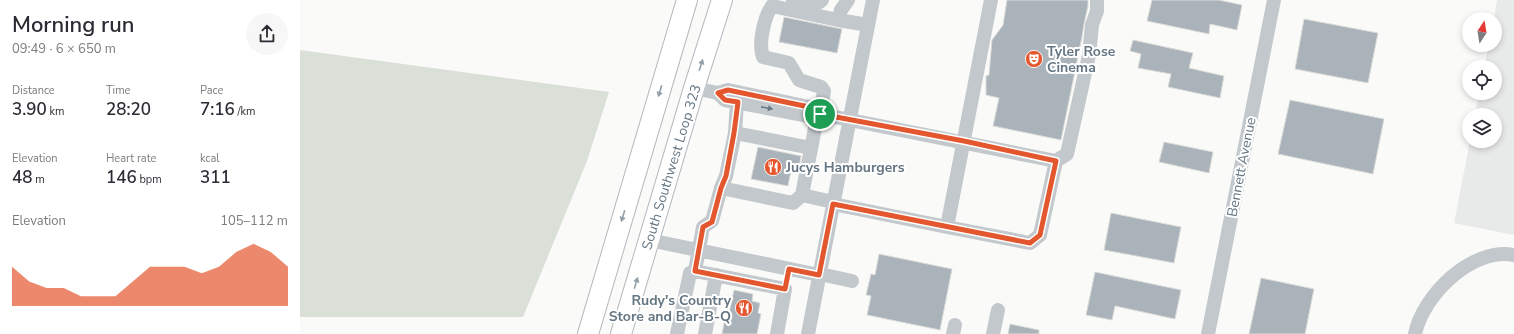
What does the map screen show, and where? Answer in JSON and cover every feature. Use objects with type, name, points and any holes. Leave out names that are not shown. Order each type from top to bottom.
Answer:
[{"type":"highway","points":[[588,334],[687,0]]},
{"type":"highway","name":"South Southwest Loop 323","points":[[621,334],[694,88],[722,0]]},
{"type":"street","points":[[793,0],[811,5],[818,4],[822,0]]},
{"type":"street","points":[[838,20],[841,10],[848,0]]},
{"type":"street","points":[[808,334],[873,0]]},
{"type":"street","points":[[947,227],[991,0]]},
{"type":"street","points":[[694,88],[718,93],[728,90],[814,108],[820,114],[964,141],[1056,161],[1068,154],[1089,55],[1092,25],[1097,10],[1098,0]]},
{"type":"street","name":"Bennett Avenue","points":[[1208,334],[1274,0]]},
{"type":"street","points":[[721,188],[793,203],[802,195],[816,123],[820,114],[824,91],[821,87],[798,80],[789,63],[763,57],[760,49],[765,20],[767,13],[772,6],[868,25]]},
{"type":"street","points":[[718,93],[725,100],[814,117],[820,114]]},
{"type":"street","points":[[695,271],[703,227],[712,222],[721,188],[726,176],[738,102]]},
{"type":"street","points":[[734,133],[811,148]]},
{"type":"street","points":[[802,195],[947,227],[1030,243],[1040,235],[1056,161]]},
{"type":"street","points":[[649,240],[852,281]]},
{"type":"street","points":[[1415,334],[1422,313],[1437,292],[1453,276],[1470,264],[1484,257],[1498,254],[1514,255]]},
{"type":"street","points":[[777,334],[789,269]]},
{"type":"street","points":[[677,334],[690,273],[695,271],[785,289]]},
{"type":"street","points":[[705,334],[716,275]]},
{"type":"street","points":[[993,334],[998,310]]},
{"type":"shaded area","points":[[1497,0],[1514,0],[1514,235],[1454,223],[1469,148],[1502,148],[1502,108],[1476,108],[1478,100],[1502,100],[1502,60],[1486,60],[1487,52],[1502,52],[1502,12],[1495,12]]},
{"type":"shaded area","points":[[300,50],[609,92],[587,161],[523,317],[300,317]]},
{"type":"building","name":"Tyler Rose Cinema","points":[[1007,0],[1088,0],[1061,140],[993,126],[999,98],[986,95],[986,76],[989,75],[992,40],[1003,25]]},
{"type":"building","points":[[1152,0],[1219,0],[1242,5],[1237,30],[1210,24],[1209,34],[1147,21]]},
{"type":"building","points":[[784,17],[842,29],[837,53],[779,42]]},
{"type":"building","points":[[1304,19],[1378,33],[1368,83],[1295,69]]},
{"type":"building","points":[[1133,40],[1193,53],[1189,68],[1224,76],[1220,98],[1168,87],[1171,74],[1138,68],[1141,54],[1130,51]]},
{"type":"building","points":[[1290,100],[1384,119],[1373,174],[1278,154]]},
{"type":"building","points":[[1164,142],[1213,152],[1209,173],[1159,162]]},
{"type":"building","name":"Jucys Hamburgers","points":[[758,147],[801,156],[799,168],[792,166],[788,186],[751,179]]},
{"type":"building","points":[[1111,213],[1181,227],[1174,263],[1104,250]]},
{"type":"building","points":[[879,254],[952,269],[940,330],[867,315],[871,296],[866,295],[871,274],[875,275]]},
{"type":"building","points":[[1095,272],[1181,290],[1175,319],[1115,306],[1112,320],[1086,315]]},
{"type":"building","points":[[1261,278],[1314,289],[1305,334],[1249,334]]},
{"type":"building","name":"Rudy's Country Store and Bar-B-Q","points":[[734,290],[753,294],[752,301],[760,303],[758,313],[761,314],[757,334],[722,334],[725,318],[728,318]]},
{"type":"building","points":[[1010,324],[1039,330],[1039,334],[1008,334]]},
{"type":"place","name":"Tyler Rose Cinema","points":[[1034,59]]},
{"type":"place","name":"Jucys Hamburgers","points":[[773,167]]},
{"type":"place","name":"Rudy's Country Store and Bar-B-Q","points":[[744,308]]},
{"type":"route","points":[[728,90],[814,108],[820,114],[964,141],[1056,161],[1040,235],[1030,243],[833,204],[819,275],[789,269],[785,289],[695,271],[703,227],[712,222],[721,188],[726,176],[734,133],[738,102],[725,100],[718,93],[728,90]]}]
